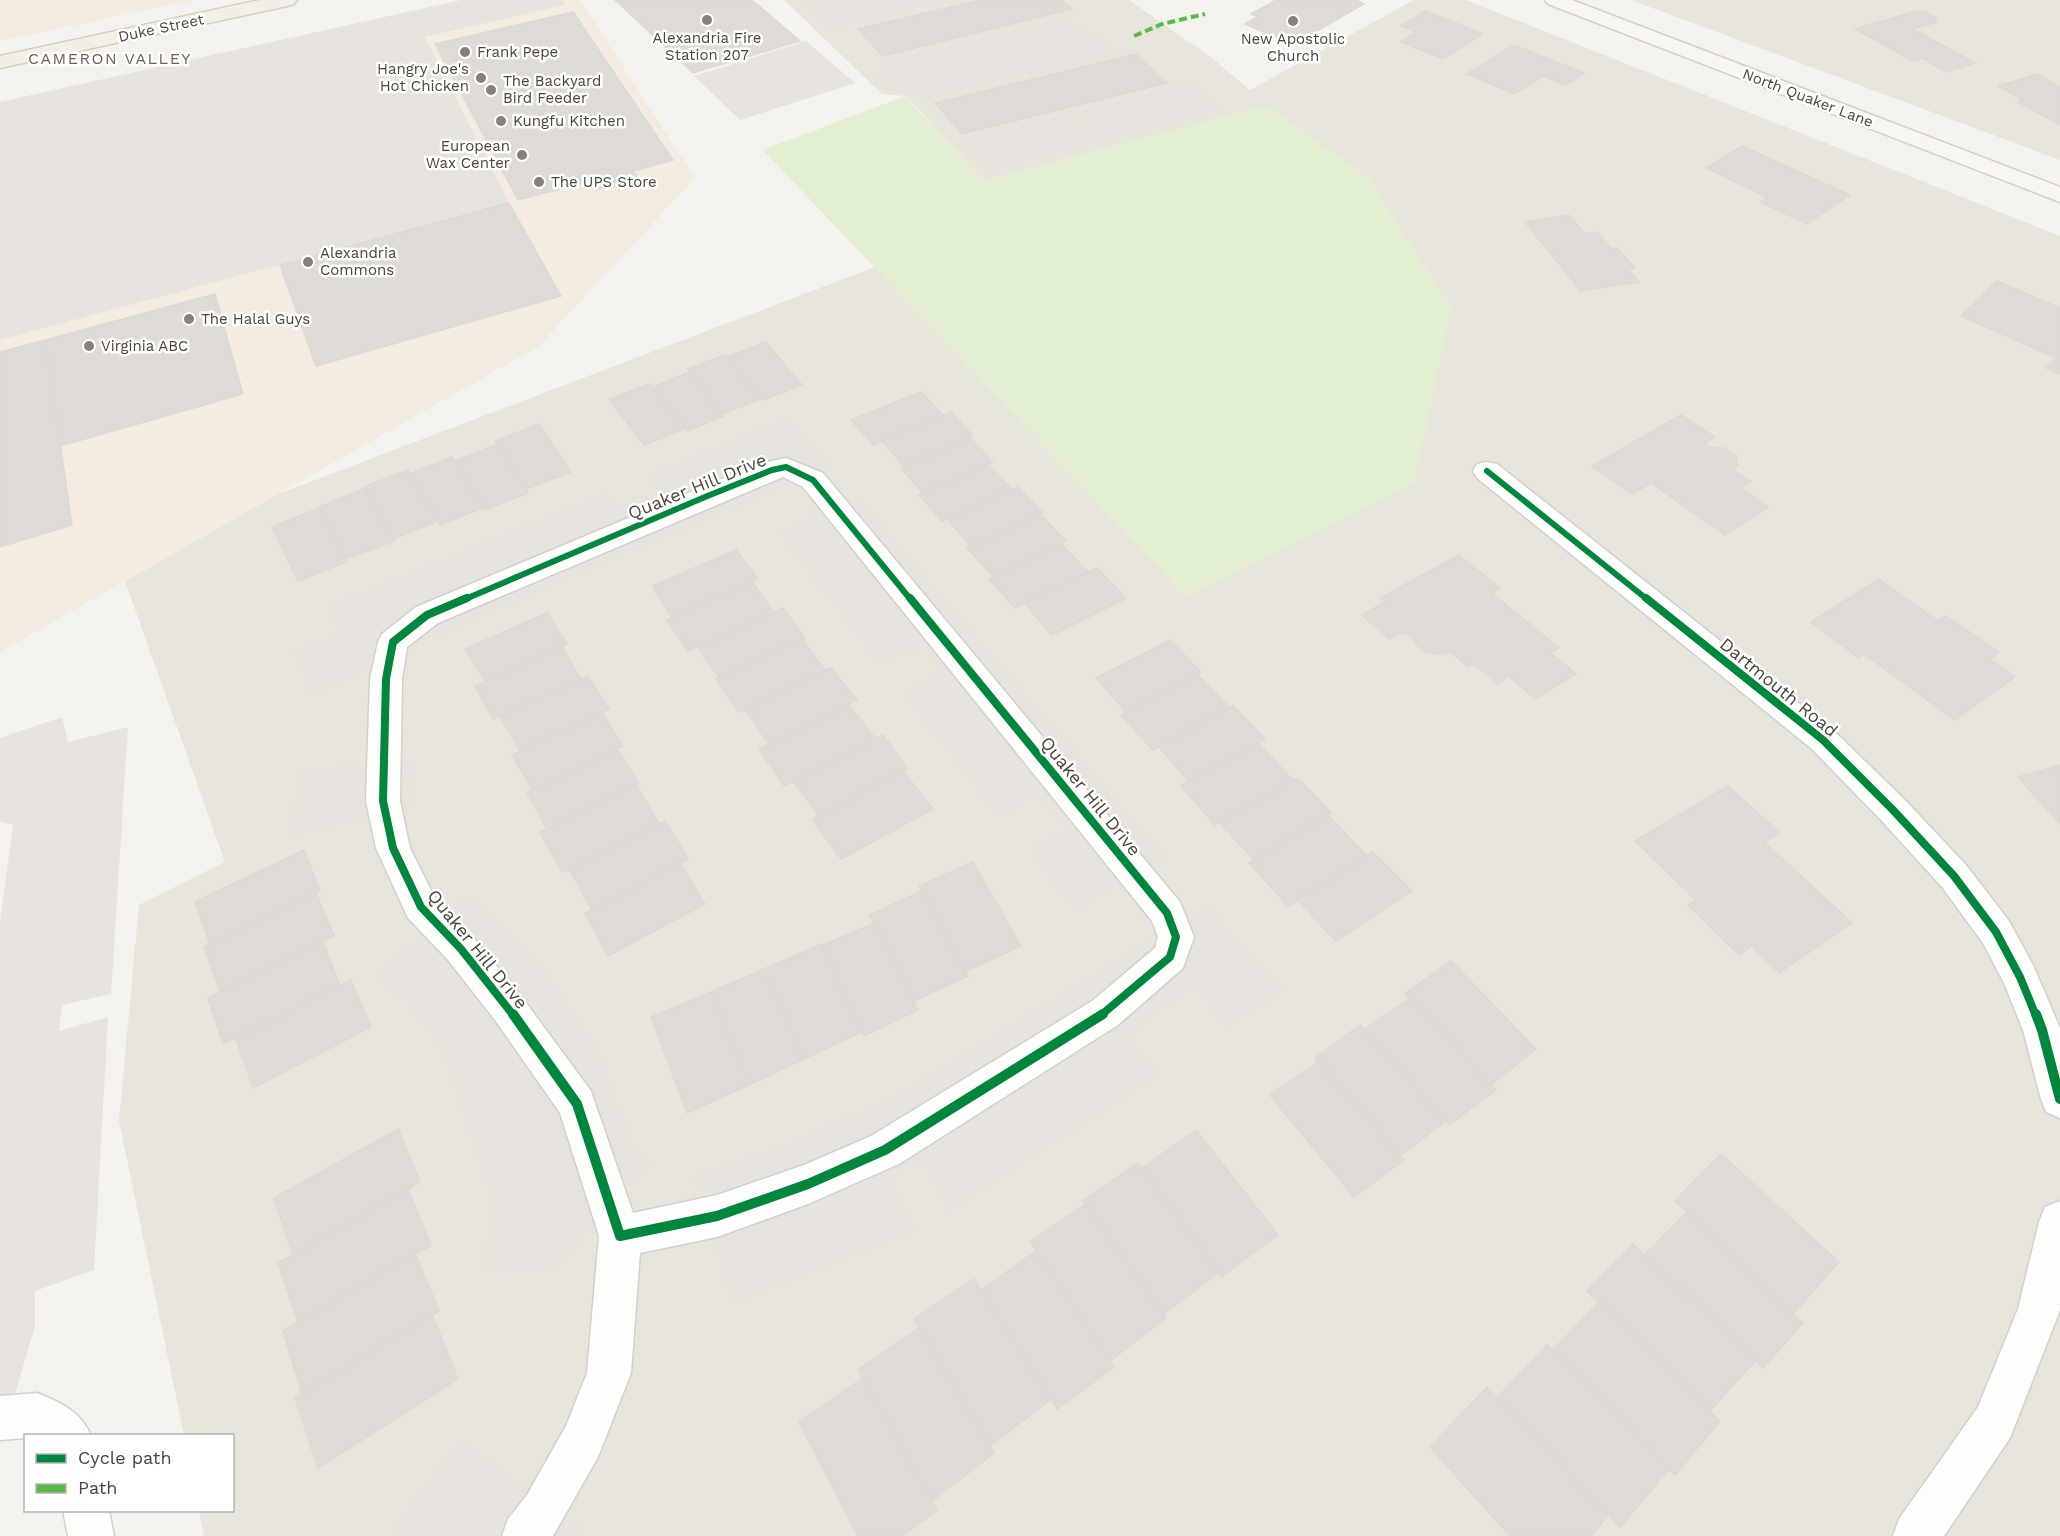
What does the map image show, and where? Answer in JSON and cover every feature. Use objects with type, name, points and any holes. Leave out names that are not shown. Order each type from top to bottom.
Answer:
[{"type":"main road","name":"Duke Street","points":[[0,62],[287,0]]},
{"type":"main road","name":"North Quaker Lane","points":[[1555,0],[2060,195]]},
{"type":"street","name":"Quaker Hill Drive","points":[[525,1536],[543,1511],[582,1441],[609,1373],[621,1236],[578,1104],[508,1008],[461,949],[421,907],[393,848],[383,801],[386,679],[393,642],[427,615],[705,497],[772,470],[786,467],[813,480],[1167,913],[1176,937],[1170,957],[1105,1013],[885,1150],[808,1184],[717,1216],[621,1236]]},
{"type":"street","name":"Dartmouth Road","points":[[1487,471],[1823,741],[1893,810],[1954,876],[1996,932],[2020,977],[2042,1030],[2060,1099]]},
{"type":"street","points":[[1916,1536],[1994,1422],[2039,1309],[2060,1222]]},
{"type":"street","points":[[0,1418],[37,1415],[66,1434]]},
{"type":"street","points":[[86,1512],[91,1536]]},
{"type":"shaded area","points":[[0,0],[194,0],[0,41]]},
{"type":"shaded area","points":[[461,0],[562,0],[565,5],[425,37],[509,203],[0,340],[0,102]]},
{"type":"shaded area","name":"Alexandria Commons","points":[[472,0],[580,0],[695,178],[539,346],[0,652],[0,107]]},
{"type":"shaded area","points":[[784,0],[1129,0],[1212,58],[1250,90],[1414,0],[1466,0],[2060,236],[2060,1536],[204,1536],[199,1512],[234,1512],[234,1434],[184,1434],[119,1121],[139,905],[225,862],[125,581],[273,496],[875,267],[1186,596],[1451,308],[1368,178],[1267,106],[984,181],[906,96],[882,94]]},
{"type":"shaded area","points":[[801,0],[965,0],[950,3],[947,1],[825,29]]},
{"type":"shaded area","points":[[1631,0],[2060,0],[2060,160],[1717,32]]},
{"type":"shaded area","points":[[1068,18],[1079,28],[1108,42],[1119,54],[913,100],[906,92],[893,91],[877,75],[891,71],[881,61]]},
{"type":"shaded area","points":[[806,41],[855,83],[740,120],[694,76]]},
{"type":"shaded area","points":[[1193,82],[1221,110],[987,171],[959,140],[1069,113],[1080,126],[1090,123],[1080,110]]},
{"type":"shaded area","points":[[789,418],[829,466],[447,630],[312,693],[294,653],[340,633],[329,607],[607,493],[624,514],[664,497],[649,476]]},
{"type":"shaded area","points":[[857,497],[1164,856],[1075,910],[1030,852],[1068,828],[1036,794],[999,815],[905,694],[944,670],[924,644],[880,663],[779,532]]},
{"type":"shaded area","points":[[62,717],[68,742],[128,727],[111,994],[62,1005],[59,1031],[108,1017],[94,1270],[35,1291],[35,1326],[0,1445],[0,922],[13,825],[0,822],[0,738]]},
{"type":"shaded area","points":[[412,759],[410,807],[289,836],[301,771]]},
{"type":"shaded area","points":[[469,896],[533,955],[563,997],[596,1049],[635,1150],[652,1163],[550,1271],[483,1269],[494,1206],[451,1071],[431,1031],[406,1000],[375,979]]},
{"type":"shaded area","points":[[1207,906],[1282,991],[1227,1026],[1194,986],[1127,1033],[1158,1075],[949,1210],[924,1159],[889,1173],[915,1230],[733,1303],[694,1175],[782,1147],[898,1096]]},
{"type":"shaded area","points":[[460,1441],[580,1527],[574,1536],[390,1536]]},
{"type":"green space","points":[[905,96],[984,181],[1267,106],[1369,178],[1451,308],[1414,484],[1186,596],[763,150]]},
{"type":"building","name":"Alexandria Fire Station 207","points":[[615,0],[752,0],[800,41],[693,73]]},
{"type":"building","points":[[981,0],[1061,0],[1072,9],[883,56],[858,29]]},
{"type":"building","name":"New Apostolic Church","points":[[1276,0],[1356,0],[1364,4],[1303,39],[1297,36],[1287,42],[1245,24],[1258,17],[1251,14]]},
{"type":"building","points":[[1425,11],[1483,34],[1443,59],[1401,42],[1416,32],[1401,26]]},
{"type":"building","points":[[1916,11],[1926,12],[1935,17],[1937,22],[1913,29],[1975,63],[1946,72],[1923,58],[1913,61],[1855,29]]},
{"type":"building","points":[[573,12],[673,160],[633,171],[639,179],[597,190],[591,181],[518,200],[435,44]]},
{"type":"building","points":[[1514,45],[1584,73],[1566,85],[1543,76],[1514,94],[1467,74]]},
{"type":"building","points":[[1136,54],[1167,83],[962,134],[935,103]]},
{"type":"building","points":[[2037,74],[2060,87],[2060,125],[2018,102],[2023,100],[1998,86]]},
{"type":"building","points":[[1742,146],[1850,195],[1807,224],[1761,202],[1767,197],[1706,168]]},
{"type":"building","points":[[509,203],[561,296],[316,366],[280,265]]},
{"type":"building","points":[[1569,215],[1585,234],[1597,232],[1611,248],[1617,248],[1635,268],[1628,269],[1639,282],[1581,291],[1525,222]]},
{"type":"building","points":[[1997,281],[2060,308],[2060,374],[2046,368],[2056,358],[1961,316]]},
{"type":"building","points":[[215,294],[243,394],[60,446],[45,340]]},
{"type":"building","points":[[45,340],[72,525],[0,547],[0,352]]},
{"type":"building","points":[[766,342],[802,385],[763,400],[727,357]]},
{"type":"building","points":[[725,355],[761,399],[722,414],[687,369]]},
{"type":"building","points":[[689,372],[724,416],[687,431],[652,387]]},
{"type":"building","points":[[650,384],[685,429],[644,445],[609,399]]},
{"type":"building","points":[[921,392],[943,415],[873,445],[851,420]]},
{"type":"building","points":[[951,412],[973,436],[904,466],[882,441]]},
{"type":"building","points":[[1681,415],[1715,437],[1705,443],[1709,447],[1723,448],[1736,456],[1738,465],[1732,469],[1751,482],[1740,487],[1769,507],[1725,535],[1651,483],[1632,494],[1592,466]]},
{"type":"building","points":[[539,424],[571,472],[526,489],[495,441]]},
{"type":"building","points":[[970,438],[993,462],[923,493],[901,468]]},
{"type":"building","points":[[498,444],[528,493],[484,510],[455,461]]},
{"type":"building","points":[[452,457],[483,508],[440,525],[409,474]]},
{"type":"building","points":[[988,464],[1012,489],[942,521],[919,495]]},
{"type":"building","points":[[408,470],[438,521],[393,539],[364,487]]},
{"type":"building","points":[[1018,487],[1043,513],[972,547],[947,519]]},
{"type":"building","points":[[366,488],[394,541],[346,559],[319,507]]},
{"type":"building","points":[[320,508],[348,561],[298,581],[272,527]]},
{"type":"building","points":[[1040,514],[1066,541],[993,576],[967,548]]},
{"type":"building","points":[[1061,544],[1088,572],[1015,608],[989,579]]},
{"type":"building","points":[[736,550],[758,579],[672,618],[652,586]]},
{"type":"building","points":[[1459,555],[1500,588],[1492,593],[1559,648],[1551,653],[1576,674],[1535,699],[1509,676],[1498,684],[1474,664],[1468,667],[1450,651],[1444,655],[1425,652],[1414,642],[1414,637],[1400,633],[1389,639],[1362,615],[1385,602],[1380,598]]},
{"type":"building","points":[[1097,568],[1126,598],[1052,635],[1024,603]]},
{"type":"building","points":[[1879,579],[1938,621],[1946,616],[1999,652],[1990,659],[2015,677],[1955,720],[1864,654],[1859,658],[1811,622]]},
{"type":"building","points":[[752,582],[774,612],[688,651],[667,620]]},
{"type":"building","points":[[783,608],[805,638],[719,678],[698,647]]},
{"type":"building","points":[[547,613],[567,644],[485,681],[465,649]]},
{"type":"building","points":[[802,639],[825,670],[739,712],[716,679]]},
{"type":"building","points":[[1170,640],[1201,672],[1126,712],[1096,678]]},
{"type":"building","points":[[562,647],[581,679],[493,719],[475,686]]},
{"type":"building","points":[[831,668],[857,700],[769,744],[745,709]]},
{"type":"building","points":[[1197,674],[1230,708],[1153,750],[1121,715]]},
{"type":"building","points":[[588,676],[609,709],[520,751],[500,716]]},
{"type":"building","points":[[848,704],[875,738],[784,786],[759,749]]},
{"type":"building","points":[[1233,705],[1265,739],[1189,782],[1158,746]]},
{"type":"building","points":[[602,712],[623,746],[532,790],[512,755]]},
{"type":"building","points":[[883,735],[908,769],[819,816],[793,781]]},
{"type":"building","points":[[1258,743],[1293,780],[1215,825],[1181,786]]},
{"type":"building","points":[[617,749],[639,784],[547,829],[527,792]]},
{"type":"building","points":[[2060,765],[2060,824],[2018,777]]},
{"type":"building","points":[[903,771],[933,809],[841,859],[812,819]]},
{"type":"building","points":[[1298,778],[1332,813],[1254,860],[1220,823]]},
{"type":"building","points":[[636,785],[659,824],[562,872],[540,832]]},
{"type":"building","points":[[1728,786],[1780,833],[1764,842],[1852,923],[1779,973],[1752,946],[1739,955],[1688,905],[1696,900],[1635,841]]},
{"type":"building","points":[[1327,814],[1367,856],[1288,906],[1249,863]]},
{"type":"building","points":[[665,821],[688,859],[592,910],[569,869]]},
{"type":"building","points":[[304,850],[320,891],[210,944],[195,902]]},
{"type":"building","points":[[1373,852],[1412,891],[1336,941],[1297,900]]},
{"type":"building","points":[[973,862],[1021,946],[965,972],[919,886]]},
{"type":"building","points":[[680,863],[705,904],[608,956],[585,913]]},
{"type":"building","points":[[922,891],[968,976],[914,1001],[869,915]]},
{"type":"building","points":[[316,893],[334,936],[220,992],[204,947]]},
{"type":"building","points":[[874,923],[918,1010],[864,1036],[821,946]]},
{"type":"building","points":[[323,942],[340,986],[223,1044],[208,998]]},
{"type":"building","points":[[822,944],[862,1032],[804,1059],[764,969]]},
{"type":"building","points":[[1451,961],[1536,1049],[1491,1085],[1405,993]]},
{"type":"building","points":[[764,969],[804,1059],[749,1085],[711,992]]},
{"type":"building","points":[[351,980],[371,1027],[253,1088],[236,1039]]},
{"type":"building","points":[[711,992],[749,1085],[687,1113],[651,1017]]},
{"type":"building","points":[[1410,998],[1496,1090],[1449,1125],[1364,1030]]},
{"type":"building","points":[[1360,1025],[1446,1121],[1400,1156],[1315,1058]]},
{"type":"building","points":[[1320,1061],[1404,1160],[1354,1197],[1270,1095]]},
{"type":"building","points":[[398,1129],[420,1182],[293,1255],[274,1198]]},
{"type":"building","points":[[1196,1130],[1278,1235],[1221,1277],[1141,1169]]},
{"type":"building","points":[[1721,1154],[1839,1262],[1794,1313],[1675,1201]]},
{"type":"building","points":[[1137,1163],[1219,1272],[1164,1314],[1083,1201]]},
{"type":"building","points":[[408,1189],[431,1246],[415,1253],[298,1322],[278,1263]]},
{"type":"building","points":[[1086,1204],[1166,1318],[1110,1361],[1030,1242]]},
{"type":"building","points":[[1686,1213],[1803,1323],[1763,1368],[1646,1254]]},
{"type":"building","points":[[1633,1244],[1755,1361],[1709,1412],[1587,1291]]},
{"type":"building","points":[[1036,1251],[1114,1367],[1057,1409],[981,1290]]},
{"type":"building","points":[[415,1253],[439,1311],[302,1394],[283,1331]]},
{"type":"building","points":[[974,1279],[1051,1399],[990,1446],[914,1319]]},
{"type":"building","points":[[1599,1302],[1720,1421],[1675,1475],[1553,1350]]},
{"type":"building","points":[[432,1314],[458,1379],[318,1468],[295,1398]]},
{"type":"building","points":[[919,1328],[994,1453],[932,1501],[858,1370]]},
{"type":"building","points":[[1547,1345],[1669,1469],[1620,1527],[1498,1397]]},
{"type":"building","points":[[863,1378],[937,1510],[902,1536],[858,1536],[799,1422]]},
{"type":"building","points":[[1487,1387],[1608,1515],[1591,1536],[1510,1536],[1430,1447]]},
{"type":"marked path","points":[[1134,36],[1162,24],[1205,14]]},
{"type":"cycle path","points":[[786,467],[813,480],[1167,913],[1176,937],[1170,957],[1105,1013],[885,1150],[808,1184],[717,1216],[620,1236],[577,1104],[508,1008],[461,949],[421,907],[393,848],[383,801],[386,679],[393,642],[427,615],[705,497],[772,470],[786,467]]},
{"type":"cycle path","points":[[1487,471],[1823,740],[1893,810],[1954,876],[1996,932],[2020,977],[2042,1030],[2060,1099]]},
{"type":"place","name":"Alexandria Fire Station 207","points":[[707,20]]},
{"type":"place","name":"New Apostolic Church","points":[[1293,21]]},
{"type":"place","name":"Frank Pepe","points":[[465,52]]},
{"type":"place","name":"Hangry Joe's Hot Chicken","points":[[481,78]]},
{"type":"place","name":"The Backyard Bird Feeder","points":[[491,90]]},
{"type":"place","name":"Kungfu Kitchen","points":[[501,121]]},
{"type":"place","name":"European Wax Center","points":[[522,155]]},
{"type":"place","name":"The UPS Store","points":[[539,182]]},
{"type":"place","name":"Alexandria Commons","points":[[308,262]]},
{"type":"place","name":"The Halal Guys","points":[[189,319]]},
{"type":"place","name":"Virginia ABC","points":[[89,346]]},
{"type":"district","name":"CAMERON VALLEY","points":[[110,58]]}]
